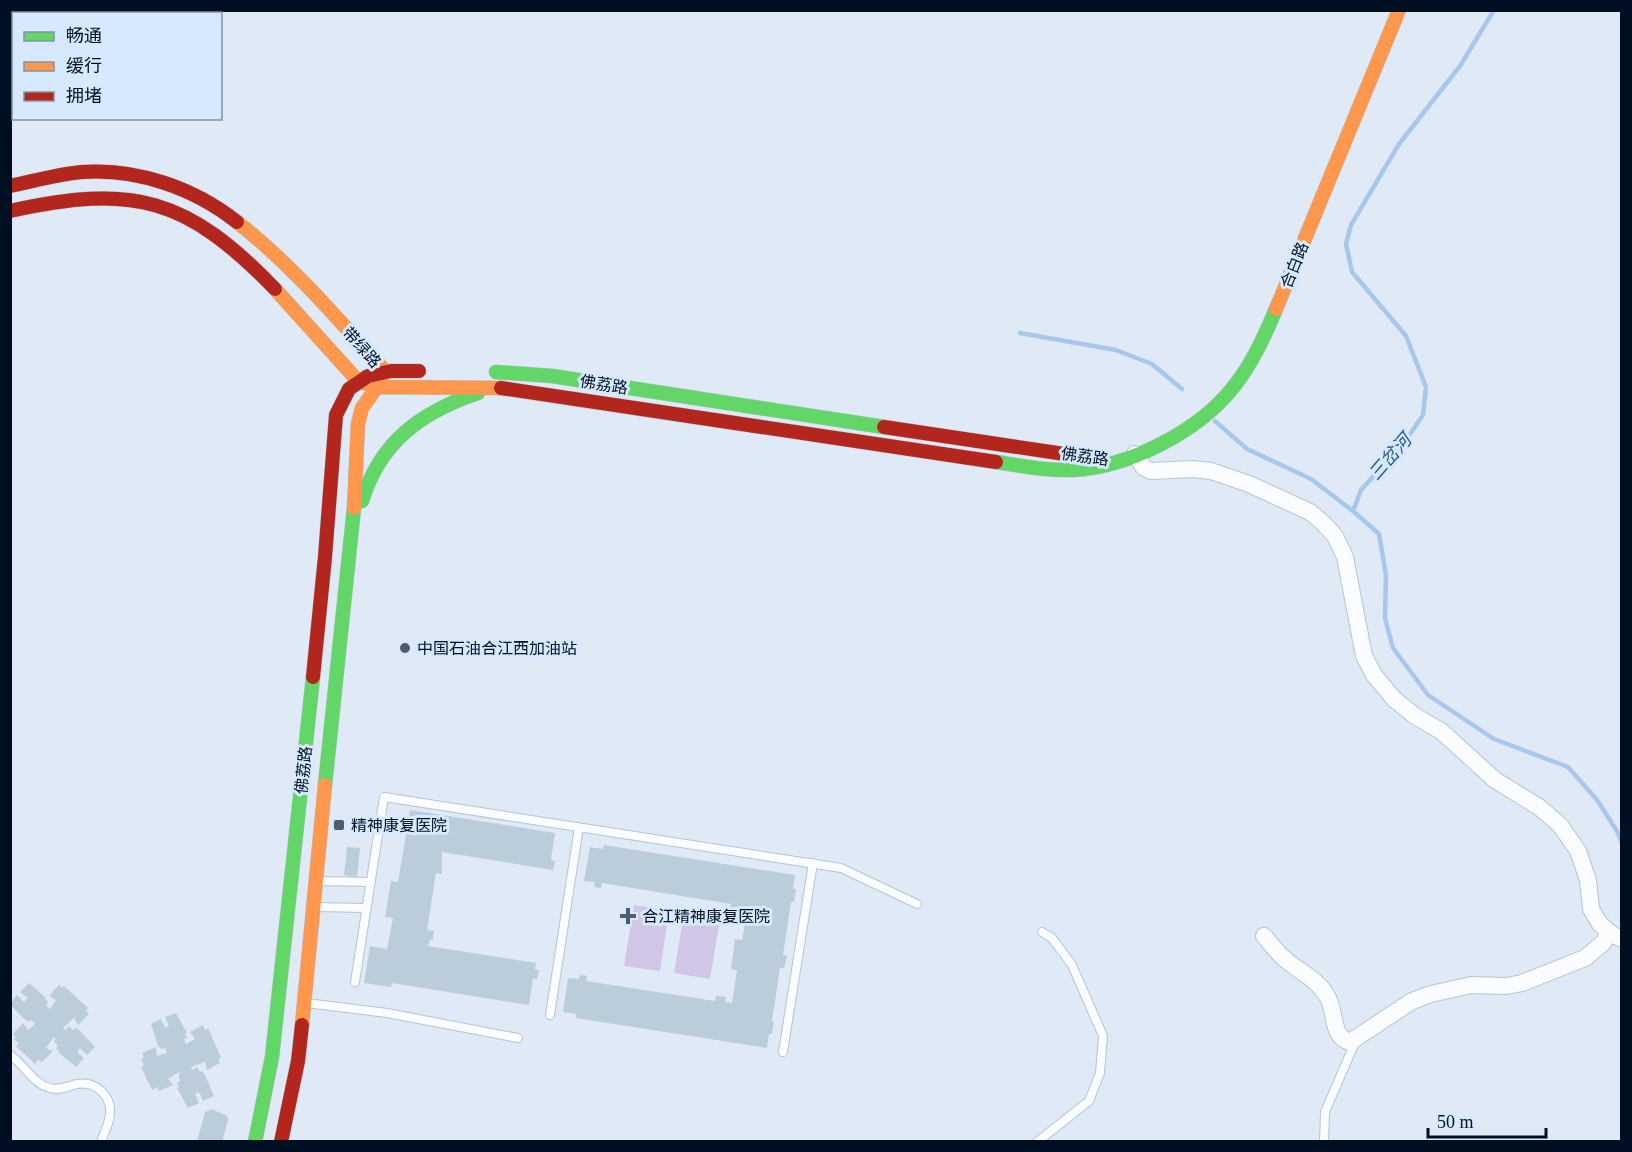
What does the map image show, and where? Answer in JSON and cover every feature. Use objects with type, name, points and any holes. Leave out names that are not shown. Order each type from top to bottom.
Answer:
[{"type":"main road","name":"合白路","points":[[1117,461],[1170,439],[1212,410],[1235,385],[1258,349],[1399,10]]},
{"type":"main road","name":"带绿路","points":[[10,186],[72,173],[105,172],[159,180],[207,200],[241,223],[273,250],[384,370],[377,387],[358,381],[243,255],[197,222],[153,203],[107,197],[75,198],[10,211]]},
{"type":"main road","name":"佛荔路","points":[[281,1142],[298,1061],[292,1001],[334,425],[339,405],[358,381],[384,370],[437,371]]},
{"type":"main road","name":"佛荔路","points":[[483,372],[552,376],[1117,461]]},
{"type":"main road","name":"佛荔路","points":[[255,1142],[272,1057],[292,1001],[315,907],[331,714],[356,499],[358,424],[362,408],[377,387],[474,386],[521,390],[1044,468],[1088,469],[1117,461]]},
{"type":"main road","points":[[349,565],[363,494],[375,466],[394,442],[416,423],[461,398],[482,392],[521,390]]},
{"type":"street","points":[[1135,454],[1144,468],[1151,471],[1193,469],[1211,471],[1249,484],[1310,512],[1323,523],[1335,536],[1344,557],[1364,656],[1374,675],[1394,699],[1415,716],[1441,731],[1495,780],[1539,807],[1560,825],[1578,851],[1588,880],[1591,909],[1600,924],[1615,935],[1585,958],[1522,983],[1507,986],[1471,985],[1412,1001],[1350,1042],[1343,1041],[1335,1026],[1328,998],[1306,973],[1285,959],[1263,936]]},
{"type":"lane","points":[[355,982],[384,797],[841,868],[917,904]]},
{"type":"lane","points":[[550,1015],[579,827]]},
{"type":"lane","points":[[783,1052],[813,863]]},
{"type":"lane","points":[[317,881],[370,882]]},
{"type":"lane","points":[[315,907],[366,908]]},
{"type":"lane","points":[[1037,1142],[1089,1101],[1100,1073],[1103,1036],[1072,965],[1052,938],[1042,932]]},
{"type":"lane","points":[[292,1001],[387,1013],[519,1038]]},
{"type":"lane","points":[[1324,1142],[1325,1113],[1356,1039]]},
{"type":"lane","points":[[10,1055],[38,1083],[49,1088],[63,1088],[82,1083],[101,1090],[109,1103],[110,1118],[100,1142]]},
{"type":"shaded area","points":[[634,905],[669,911],[660,971],[624,966]]},
{"type":"shaded area","points":[[684,913],[720,919],[710,979],[674,973]]},
{"type":"building","points":[[410,810],[555,833],[551,860],[555,861],[553,870],[442,852],[442,874],[436,873],[427,930],[434,931],[433,940],[430,940],[428,946],[536,963],[535,970],[539,970],[537,979],[533,979],[529,1005],[392,983],[391,987],[364,983],[370,946],[387,949],[393,918],[385,917],[391,881],[398,882]]},
{"type":"building","points":[[604,845],[795,875],[793,889],[796,889],[794,902],[791,902],[783,955],[787,956],[784,968],[780,968],[772,1021],[774,1022],[767,1048],[576,1018],[576,1014],[563,1012],[568,978],[579,979],[580,975],[587,976],[586,981],[715,1001],[716,996],[726,997],[725,1002],[732,1003],[737,970],[731,969],[735,939],[742,940],[748,907],[740,906],[740,910],[730,908],[731,904],[602,883],[601,888],[594,887],[595,882],[584,881],[590,847],[603,849]]},
{"type":"building","points":[[347,847],[360,848],[357,877],[344,875]]},
{"type":"building","points":[[29,983],[46,998],[48,1002],[46,1005],[50,1009],[56,1000],[49,996],[59,985],[62,988],[64,986],[88,1008],[86,1011],[89,1014],[78,1025],[74,1018],[63,1028],[65,1030],[69,1026],[73,1030],[75,1028],[79,1030],[95,1047],[87,1055],[80,1048],[77,1052],[84,1058],[76,1067],[58,1052],[54,1037],[46,1048],[53,1051],[42,1062],[39,1059],[35,1064],[16,1046],[19,1044],[13,1034],[23,1023],[28,1030],[35,1024],[31,1020],[29,1022],[25,1020],[10,1004],[17,995],[24,1002],[28,998],[20,992]]},
{"type":"building","points":[[176,1013],[187,1033],[185,1034],[187,1038],[184,1039],[186,1044],[195,1039],[190,1032],[203,1025],[205,1030],[208,1028],[221,1058],[218,1059],[220,1063],[207,1070],[205,1062],[191,1067],[192,1070],[197,1067],[200,1072],[202,1071],[214,1096],[203,1101],[199,1092],[195,1094],[199,1103],[188,1108],[177,1088],[179,1087],[177,1083],[180,1081],[179,1072],[168,1079],[173,1085],[159,1091],[158,1087],[152,1090],[141,1067],[144,1065],[141,1059],[144,1058],[142,1053],[156,1047],[157,1056],[167,1053],[165,1048],[158,1046],[151,1024],[161,1019],[165,1028],[169,1026],[165,1017]]},
{"type":"building","points":[[212,1109],[227,1116],[222,1142],[197,1142],[205,1112]]},
{"type":"waterway","name":"三岔河","points":[[1494,10],[1460,66],[1399,144],[1351,225],[1346,244],[1352,272],[1406,336],[1426,387],[1423,415],[1406,440],[1361,490],[1353,511],[1379,534],[1386,575],[1385,618],[1393,648],[1428,695],[1494,739],[1568,767],[1597,800],[1622,843]]},
{"type":"waterway","points":[[1020,333],[1116,350],[1152,364],[1182,389]]},
{"type":"waterway","points":[[1215,421],[1247,449],[1311,479],[1353,511]]},
{"type":"traffic: fast","points":[[996,462],[1044,469],[1073,470],[1118,462],[1163,443],[1203,417],[1235,385],[1253,358],[1276,309]]},
{"type":"traffic: fast","points":[[496,372],[552,376],[884,427]]},
{"type":"traffic: fast","points":[[362,501],[380,462],[405,432],[438,410],[478,393]]},
{"type":"traffic: fast","points":[[325,785],[354,508]]},
{"type":"traffic: fast","points":[[255,1142],[272,1057],[313,677]]},
{"type":"traffic: slow","points":[[1276,309],[1399,10]]},
{"type":"traffic: slow","points":[[237,222],[295,274],[384,370],[377,387],[362,408],[358,424],[354,508]]},
{"type":"traffic: slow","points":[[275,289],[358,381],[377,387],[501,388]]},
{"type":"traffic: slow","points":[[302,1025],[325,785]]},
{"type":"traffic: jam","points":[[10,186],[73,173],[123,173],[184,190],[237,222]]},
{"type":"traffic: jam","points":[[10,211],[91,199],[125,200],[156,205],[185,217],[213,234],[243,258],[275,289]]},
{"type":"traffic: jam","points":[[313,677],[336,415],[349,389],[368,376],[391,371],[419,371]]},
{"type":"traffic: jam","points":[[501,388],[996,462]]},
{"type":"traffic: jam","points":[[884,427],[1091,458]]},
{"type":"traffic: jam","points":[[281,1142],[298,1061],[302,1025]]},
{"type":"place","name":"中国石油合江西加油站","points":[[405,648]]},
{"type":"place","name":"精神康复医院","points":[[339,825]]},
{"type":"place","name":"合江精神康复医院","points":[[628,916]]}]
